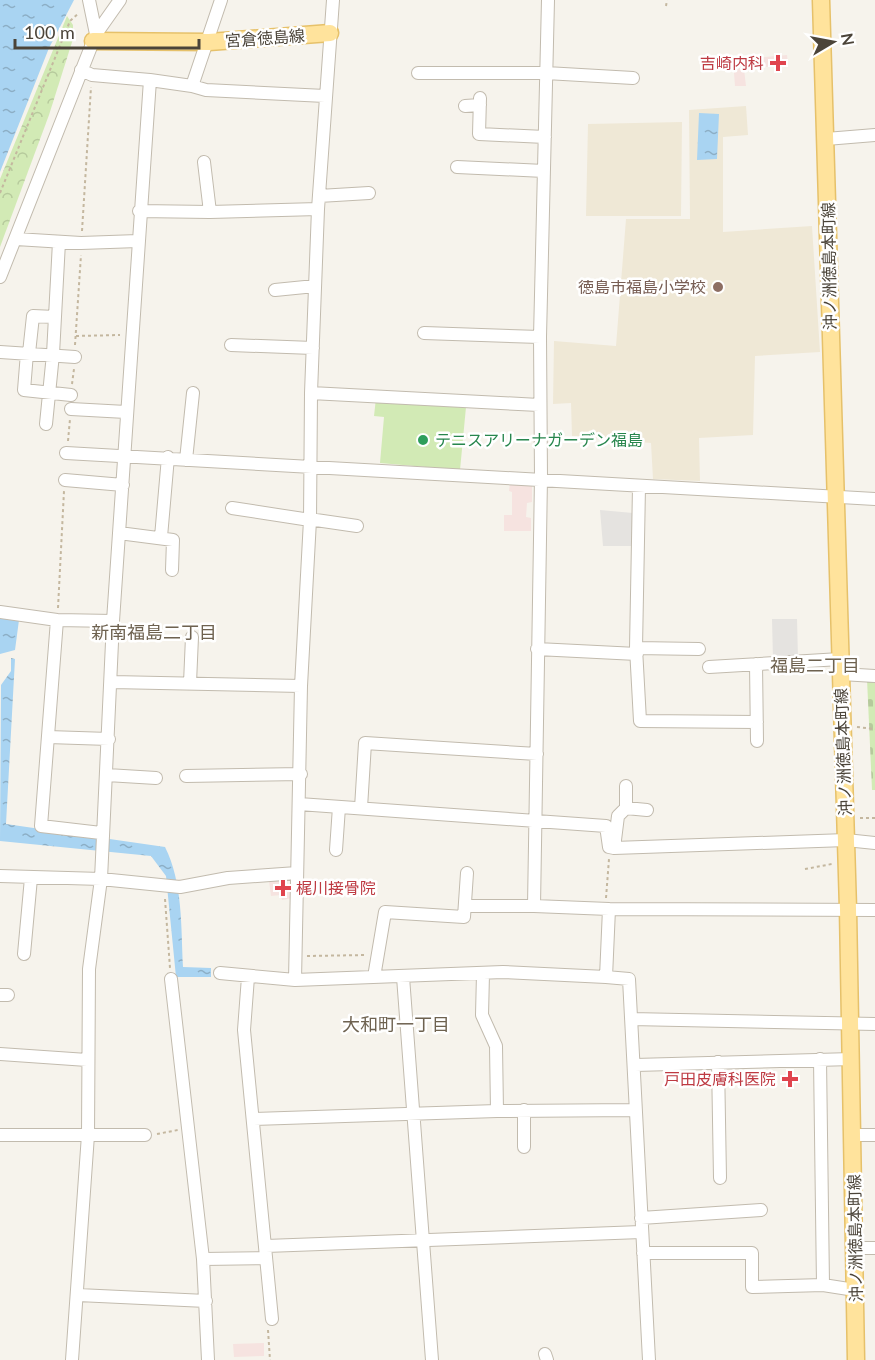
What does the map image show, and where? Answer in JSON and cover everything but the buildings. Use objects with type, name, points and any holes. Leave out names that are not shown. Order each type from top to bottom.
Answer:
[{"type":"main road","name":"沖ノ洲徳島本町線","points":[[821,0],[847,862],[854,1136],[856,1360]]},
{"type":"main road","name":"宮倉徳島線","points":[[94,37],[208,42],[330,33]]},
{"type":"street","points":[[89,0],[94,37]]},
{"type":"street","points":[[0,277],[94,37],[120,0]]},
{"type":"street","points":[[192,86],[221,0]]},
{"type":"street","points":[[295,980],[301,686],[310,520],[315,286],[325,96],[333,0]]},
{"type":"street","points":[[534,906],[541,478],[540,338],[548,0]]},
{"type":"street","points":[[81,70],[92,75],[150,80],[206,90],[325,96]]},
{"type":"street","points":[[418,73],[546,73],[633,78]]},
{"type":"street","points":[[72,1360],[88,1135],[89,969],[101,879],[101,835],[107,775],[113,621],[139,212],[150,80]]},
{"type":"street","points":[[465,106],[480,101],[479,134],[545,137]]},
{"type":"street","points":[[826,139],[875,135]]},
{"type":"street","points":[[204,162],[210,212]]},
{"type":"street","points":[[457,168],[544,171]]},
{"type":"street","points":[[319,196],[369,194]]},
{"type":"street","points":[[139,212],[318,209]]},
{"type":"street","points":[[16,239],[59,242],[138,241]]},
{"type":"street","points":[[46,424],[53,354],[59,242]]},
{"type":"street","points":[[275,290],[315,286]]},
{"type":"street","points":[[55,317],[33,316],[24,390],[72,394]]},
{"type":"street","points":[[424,333],[540,338]]},
{"type":"street","points":[[231,345],[313,348]]},
{"type":"street","points":[[0,352],[75,357]]},
{"type":"street","points":[[186,460],[193,393]]},
{"type":"street","points":[[311,393],[539,405]]},
{"type":"street","points":[[71,409],[126,412]]},
{"type":"street","points":[[66,453],[541,478],[639,487],[875,499]]},
{"type":"street","points":[[161,537],[168,457]]},
{"type":"street","points":[[65,480],[123,485]]},
{"type":"street","points":[[639,487],[637,651],[639,721],[757,722]]},
{"type":"street","points":[[232,508],[357,526]]},
{"type":"street","points":[[119,533],[173,540],[172,570]]},
{"type":"street","points":[[0,612],[57,621],[113,621]]},
{"type":"street","points":[[57,621],[41,826],[101,835]]},
{"type":"street","points":[[190,683],[192,637]]},
{"type":"street","points":[[537,649],[637,651],[699,649]]},
{"type":"street","points":[[756,664],[757,741]]},
{"type":"street","points":[[709,667],[756,664],[840,666],[875,676]]},
{"type":"street","points":[[112,681],[301,686]]},
{"type":"street","points":[[48,737],[109,739]]},
{"type":"street","points":[[361,808],[365,743],[537,754]]},
{"type":"street","points":[[186,776],[301,774]]},
{"type":"street","points":[[107,775],[156,778]]},
{"type":"street","points":[[612,848],[618,816],[626,808],[626,786]]},
{"type":"street","points":[[299,804],[606,826],[612,848]]},
{"type":"street","points":[[336,850],[339,807]]},
{"type":"street","points":[[626,808],[647,810]]},
{"type":"street","points":[[612,848],[846,840],[875,843]]},
{"type":"street","points":[[0,876],[101,879],[178,887],[228,878],[297,873]]},
{"type":"street","points":[[374,977],[385,912],[464,917],[467,873]]},
{"type":"street","points":[[24,954],[31,878]]},
{"type":"street","points":[[466,906],[875,910]]},
{"type":"street","points":[[606,977],[607,908]]},
{"type":"street","points":[[220,973],[295,980],[483,974],[629,979],[635,1065],[634,1110],[649,1360]]},
{"type":"street","points":[[483,974],[482,1015],[496,1046],[497,1111]]},
{"type":"street","points":[[248,977],[244,1030],[272,1319]]},
{"type":"street","points":[[403,977],[432,1360]]},
{"type":"street","points":[[171,979],[206,1300],[208,1360]]},
{"type":"street","points":[[631,1019],[875,1024]]},
{"type":"street","points":[[0,1054],[87,1060]]},
{"type":"street","points":[[820,1059],[823,1286]]},
{"type":"street","points":[[635,1065],[852,1059]]},
{"type":"street","points":[[718,1062],[720,1178]]},
{"type":"street","points":[[253,1119],[524,1110],[634,1110]]},
{"type":"street","points":[[524,1110],[524,1147]]},
{"type":"street","points":[[0,1135],[145,1136]]},
{"type":"street","points":[[854,1136],[875,1135]]},
{"type":"street","points":[[641,1218],[761,1210]]},
{"type":"street","points":[[202,1259],[423,1240],[641,1232]]},
{"type":"street","points":[[855,1248],[875,1248]]},
{"type":"street","points":[[643,1253],[752,1253],[752,1287],[823,1286],[855,1290]]},
{"type":"street","points":[[78,1295],[206,1300]]},
{"type":"path","points":[[666,6],[667,0]]},
{"type":"path","points":[[0,193],[70,21],[79,14]]},
{"type":"path","points":[[76,336],[132,335]]},
{"type":"path","points":[[842,725],[875,729]]},
{"type":"path","points":[[607,908],[612,848]]},
{"type":"path","points":[[805,869],[847,862]]},
{"type":"path","points":[[164,884],[171,979]]},
{"type":"path","points":[[295,956],[376,955]]},
{"type":"path","points":[[145,1136],[188,1128]]},
{"type":"path","points":[[270,1360],[267,1321],[272,1319]]},
{"type":"shaded area","points":[[787,55],[788,65],[744,69],[746,86],[735,86],[733,60]]},
{"type":"shaded area","name":"徳島市福島小学校","points":[[746,106],[748,135],[723,137],[723,232],[812,226],[820,352],[755,356],[753,435],[699,438],[700,481],[653,479],[651,443],[572,436],[571,403],[553,404],[554,341],[616,346],[626,219],[690,219],[689,110]]},
{"type":"shaded area","points":[[682,122],[681,216],[586,216],[588,124]]},
{"type":"shaded area","points":[[510,483],[532,484],[532,502],[527,503],[526,517],[531,518],[531,531],[504,531],[504,515],[512,515]]},
{"type":"shaded area","points":[[600,510],[633,513],[634,546],[603,546]]},
{"type":"shaded area","points":[[772,619],[797,619],[798,658],[773,660]]},
{"type":"shaded area","points":[[287,878],[288,892],[291,892],[292,898],[282,900],[281,895],[271,896],[269,881]]},
{"type":"shaded area","points":[[264,1343],[264,1356],[234,1357],[233,1344]]},
{"type":"green space","points":[[67,16],[73,25],[73,39],[49,115],[0,247],[0,179]]},
{"type":"green space","name":"テニスアリーナガーデン福島","points":[[376,398],[466,407],[460,470],[380,463],[384,417],[374,416]]},
{"type":"green space","points":[[867,679],[875,680],[875,790],[872,790]]},
{"type":"water","points":[[0,0],[74,0],[49,48],[0,172]]},
{"type":"water","points":[[699,113],[719,114],[717,159],[697,160]]},
{"type":"water","points":[[0,618],[19,620],[15,650],[0,654]]},
{"type":"water","points":[[11,658],[15,659],[6,824],[165,847],[178,890],[183,967],[211,968],[211,977],[176,977],[166,876],[151,856],[0,841],[1,685],[11,671]]},
{"type":"place","name":"吉崎内科","points":[[778,63]]},
{"type":"place","name":"徳島市福島小学校","points":[[718,287]]},
{"type":"place","name":"テニスアリーナガーデン福島","points":[[423,440]]},
{"type":"place","name":"梶川接骨院","points":[[283,888]]},
{"type":"place","name":"戸田皮膚科医院","points":[[790,1079]]},
{"type":"district","name":"新南福島二丁目","points":[[154,633]]},
{"type":"district","name":"福島二丁目","points":[[815,666]]},
{"type":"district","name":"大和町一丁目","points":[[396,1025]]}]
